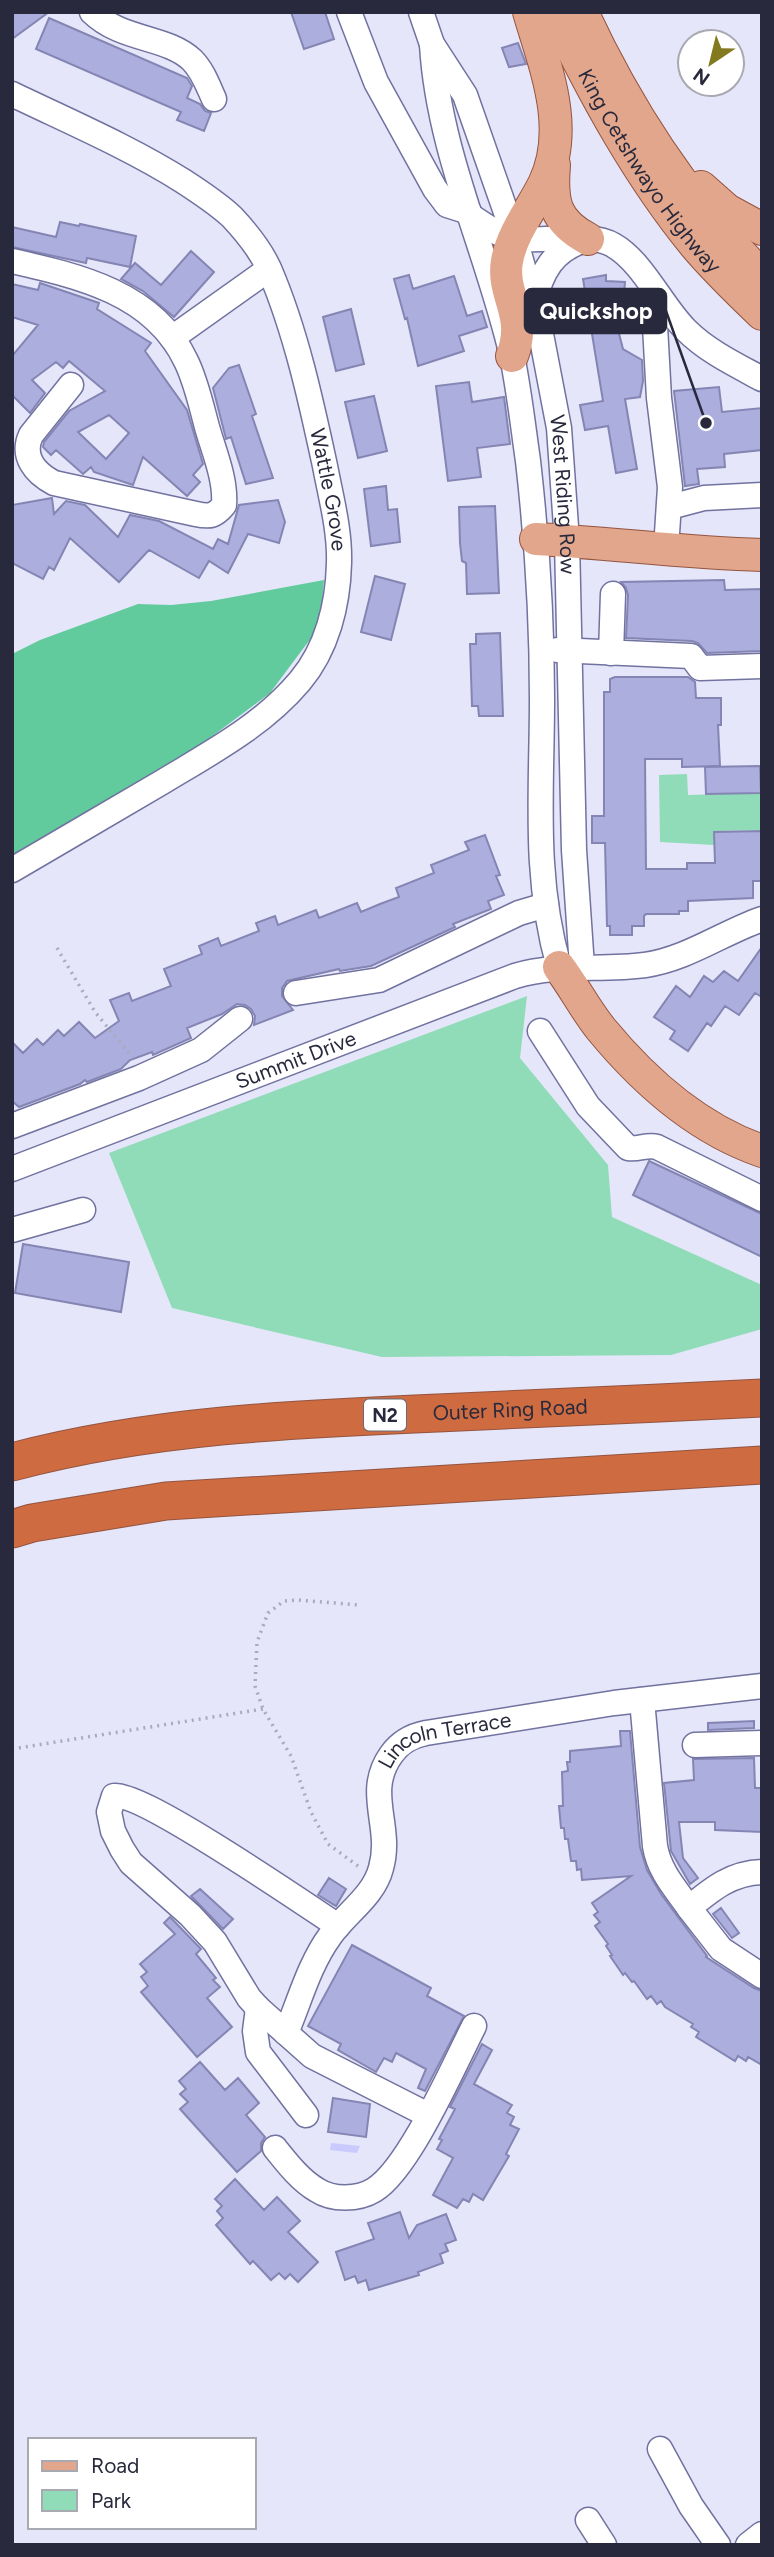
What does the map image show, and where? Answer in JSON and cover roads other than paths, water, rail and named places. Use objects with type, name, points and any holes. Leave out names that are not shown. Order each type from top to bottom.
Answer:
[{"type":"highway","name":"Outer Ring Road","points":[[12,1462],[56,1450],[162,1432],[278,1421],[762,1398]]},
{"type":"highway","points":[[12,1528],[166,1501],[762,1465]]},
{"type":"main road","points":[[529,12],[554,100],[554,204],[569,227],[587,239]]},
{"type":"main road","name":"King Cetshwayo Highway","points":[[554,12],[605,111],[657,194],[696,246],[762,314]]},
{"type":"main road","name":"King Cetshwayo Highway","points":[[583,12],[610,71],[652,143],[701,209],[762,276]]},
{"type":"main road","points":[[632,110],[713,198],[727,210],[762,229]]},
{"type":"main road","points":[[512,356],[518,326],[506,268],[515,238],[545,181],[555,154]]},
{"type":"main road","points":[[536,539],[762,555]]},
{"type":"main road","points":[[572,975],[600,1027],[665,1094],[712,1126],[762,1151]]},
{"type":"street","points":[[92,12],[117,30],[167,46],[191,59],[201,72],[214,99]]},
{"type":"street","points":[[349,12],[376,82],[435,189],[447,205],[470,214],[493,230],[515,238],[587,239],[607,242],[629,256],[672,315],[698,341],[762,379]]},
{"type":"street","name":"West Riding Row","points":[[421,12],[432,44],[465,95],[515,238],[534,302],[559,428],[568,541],[571,650],[574,850],[572,975]]},
{"type":"street","name":"West Riding Row","points":[[432,44],[434,84],[448,141],[512,356],[536,539],[542,650],[540,848],[546,905],[572,975]]},
{"type":"street","name":"Wattle Grove","points":[[12,94],[118,144],[198,191],[232,217],[269,269],[317,425],[334,510],[339,563],[333,612],[326,637],[301,680],[257,722],[230,741],[12,870]]},
{"type":"street","points":[[534,302],[539,282],[549,263],[566,248],[587,239]]},
{"type":"street","points":[[12,261],[54,270],[123,294],[149,313],[172,338],[186,360],[197,390],[223,484],[224,505],[218,513],[210,517],[54,483],[40,475],[27,453],[27,444],[31,435],[71,385]]},
{"type":"street","points":[[172,338],[269,269]]},
{"type":"street","points":[[653,290],[659,398],[670,486],[666,549]]},
{"type":"street","points":[[670,507],[704,498],[762,495]]},
{"type":"street","points":[[611,653],[613,594]]},
{"type":"street","points":[[542,650],[691,656],[700,668],[762,666]]},
{"type":"street","points":[[296,993],[379,980],[519,913],[546,905]]},
{"type":"street","name":"Summit Drive","points":[[12,1169],[515,976],[536,970],[572,975],[671,960],[762,919]]},
{"type":"street","points":[[12,1126],[139,1078],[201,1050],[240,1019]]},
{"type":"street","points":[[540,1031],[588,1106],[628,1148],[635,1150],[650,1145],[657,1147],[762,1199]]},
{"type":"street","points":[[139,1078],[154,1114]]},
{"type":"street","points":[[12,1230],[83,1210]]},
{"type":"street","name":"Lincoln Terrace","points":[[286,2033],[319,1953],[378,1877],[385,1844],[379,1799],[381,1771],[395,1749],[403,1742],[426,1733],[642,1700],[762,1686]]},
{"type":"street","points":[[642,1700],[658,1861],[721,1949],[762,1976]]},
{"type":"street","points":[[695,1745],[762,1743]]},
{"type":"street","points":[[338,1926],[212,1844],[141,1804],[122,1796],[114,1797],[110,1812],[113,1830],[131,1863],[190,1915],[215,1942],[248,1998],[312,2056],[428,2115]]},
{"type":"street","points":[[690,1908],[724,1880],[737,1875],[762,1872]]},
{"type":"street","points":[[258,2008],[255,2031],[258,2052],[306,2115]]},
{"type":"street","points":[[275,2148],[317,2191],[335,2197],[357,2196],[373,2191],[404,2157],[474,2026]]},
{"type":"street","points":[[660,2449],[691,2506],[718,2545]]},
{"type":"street","points":[[589,2520],[604,2545]]},
{"type":"water","points":[[331,2143],[360,2146],[357,2153],[330,2150]]},
{"type":"place","name":"Quickshop","points":[[706,423]]}]
